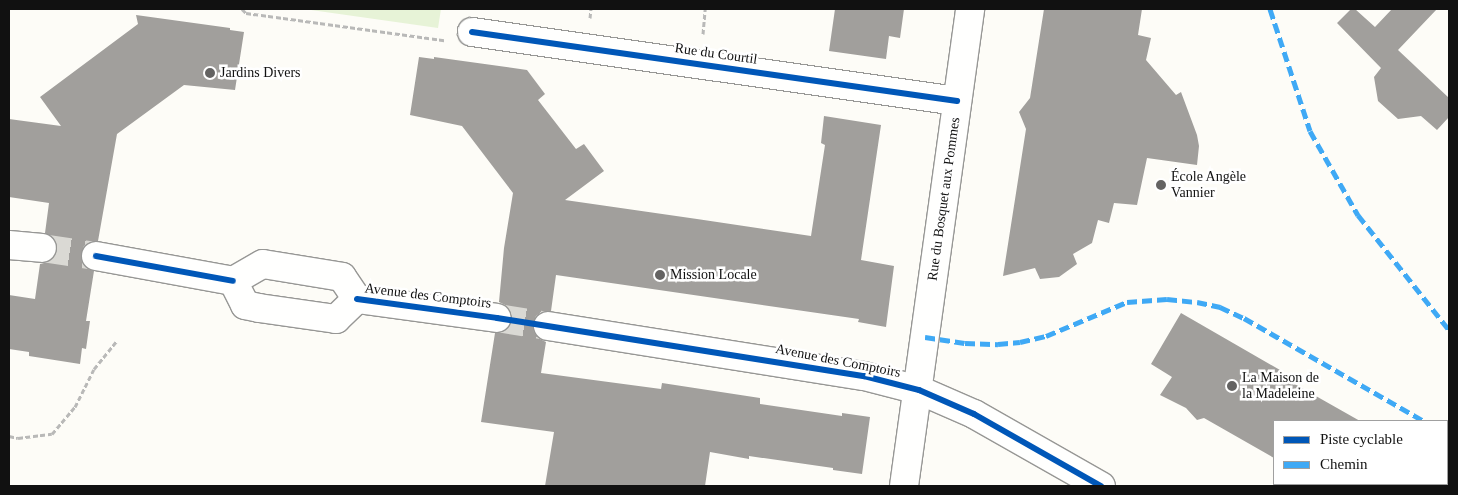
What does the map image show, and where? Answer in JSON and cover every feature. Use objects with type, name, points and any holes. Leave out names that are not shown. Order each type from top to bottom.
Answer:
[{"type":"street","name":"Rue du Bosquet aux Pommes","points":[[904,486],[919,390],[970,9]]},
{"type":"street","name":"Rue du Courtil","points":[[472,32],[957,101]]},
{"type":"street","points":[[9,245],[42,248]]},
{"type":"street","points":[[96,256],[233,281]]},
{"type":"street","name":"Avenue des Comptoirs","points":[[263,264],[342,277],[356,300],[336,319],[245,306],[233,281],[263,264]]},
{"type":"street","name":"Avenue des Comptoirs","points":[[356,300],[497,318]]},
{"type":"street","name":"Avenue des Comptoirs","points":[[548,326],[864,376],[919,390],[974,414],[1101,486]]},
{"type":"path","points":[[242,9],[246,13],[455,42],[472,32]]},
{"type":"path","points":[[9,436],[18,438],[52,434],[75,407],[94,370],[117,341]]},
{"type":"green space","points":[[304,9],[441,9],[438,28]]},
{"type":"building","points":[[835,9],[904,9],[900,38],[889,36],[886,59],[829,51]]},
{"type":"building","points":[[1044,9],[1142,9],[1138,35],[1151,38],[1146,60],[1176,95],[1181,92],[1197,135],[1199,146],[1197,165],[1147,158],[1137,205],[1114,203],[1109,223],[1098,220],[1092,243],[1073,254],[1077,264],[1059,277],[1040,279],[1035,268],[1003,276],[1026,129],[1019,112],[1030,98]]},
{"type":"building","points":[[1351,9],[1355,9],[1375,27],[1392,9],[1437,9],[1398,50],[1449,98],[1449,117],[1437,130],[1421,116],[1398,119],[1378,101],[1374,77],[1381,68],[1337,23]]},
{"type":"building","points":[[136,15],[230,28],[230,30],[244,32],[235,90],[184,85],[117,134],[98,241],[91,241],[84,246],[81,254],[82,262],[86,268],[94,271],[86,321],[90,321],[86,349],[82,348],[80,364],[29,356],[29,352],[9,349],[9,295],[35,299],[40,264],[48,262],[54,257],[58,249],[56,241],[45,233],[49,203],[9,197],[9,119],[61,126],[40,97],[138,24]]},
{"type":"building","points":[[419,57],[434,59],[434,57],[527,70],[545,94],[538,100],[576,149],[584,144],[604,171],[565,200],[811,236],[825,145],[821,143],[824,116],[881,125],[861,260],[894,266],[886,327],[858,322],[859,319],[556,275],[551,311],[543,311],[536,316],[533,324],[534,332],[538,338],[546,342],[541,373],[661,389],[662,383],[760,398],[760,404],[842,416],[842,413],[870,417],[862,474],[833,470],[833,468],[749,456],[749,459],[710,452],[705,486],[545,486],[554,432],[481,422],[495,333],[502,333],[509,328],[512,320],[512,313],[507,306],[499,302],[504,248],[513,193],[462,126],[410,115]]},
{"type":"building","name":"La Maison de la Madeleine","points":[[1181,313],[1280,370],[1277,374],[1358,420],[1273,420],[1273,457],[1204,418],[1197,420],[1186,408],[1160,395],[1172,377],[1151,364]]},
{"type":"tunnel","points":[[42,248],[96,256]]},
{"type":"tunnel","points":[[497,318],[548,326]]},
{"type":"marked path","points":[[1270,9],[1310,131],[1358,215],[1449,330]]},
{"type":"marked path","points":[[925,337],[965,343],[998,344],[1020,342],[1046,336],[1127,302],[1167,299],[1197,302],[1220,307],[1244,318],[1422,420]]},
{"type":"cycle path","points":[[472,32],[957,101]]},
{"type":"cycle path","points":[[96,256],[233,281]]},
{"type":"cycle path","points":[[357,299],[497,318],[864,376],[919,390],[974,414],[1101,486]]},
{"type":"place","name":"Jardins Divers","points":[[210,73]]},
{"type":"place","name":"École Angèle Vannier","points":[[1161,185]]},
{"type":"place","name":"Mission Locale","points":[[660,275]]},
{"type":"place","name":"La Maison de la Madeleine","points":[[1232,386]]}]
